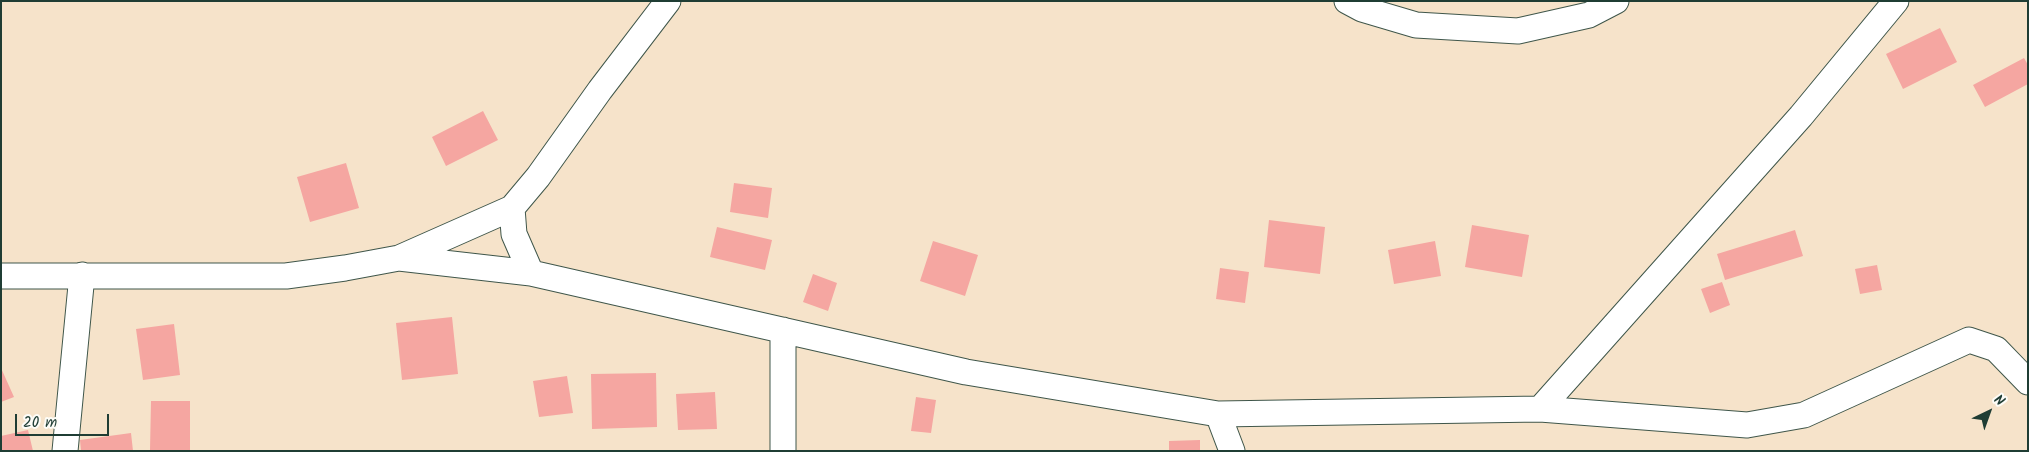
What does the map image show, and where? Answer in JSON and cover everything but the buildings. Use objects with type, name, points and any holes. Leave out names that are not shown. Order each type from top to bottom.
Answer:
[{"type":"street","points":[[1,276],[286,276],[399,258],[512,208],[538,177],[600,90],[668,1]]},
{"type":"street","points":[[1347,1],[1362,9],[1416,25],[1518,31],[1589,15],[1616,1]]},
{"type":"street","points":[[1540,409],[1801,116],[1896,1]]},
{"type":"street","points":[[512,208],[514,234],[531,273]]},
{"type":"street","points":[[399,258],[531,273],[966,372],[1218,414],[1540,409],[1747,425],[1804,416],[1969,340],[1996,349],[2028,382]]},
{"type":"street","points":[[64,451],[82,275]]},
{"type":"street","points":[[783,330],[783,451]]},
{"type":"street","points":[[1218,414],[1232,451]]}]
